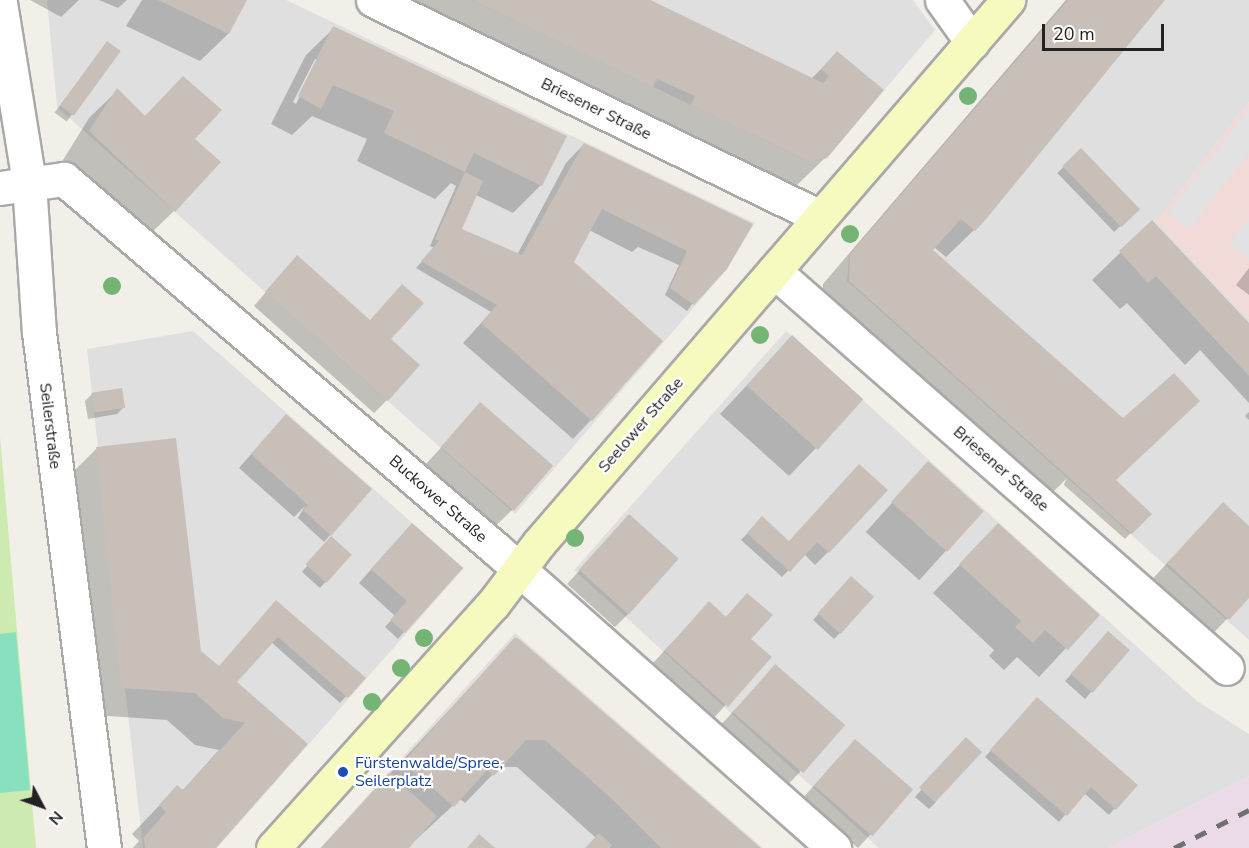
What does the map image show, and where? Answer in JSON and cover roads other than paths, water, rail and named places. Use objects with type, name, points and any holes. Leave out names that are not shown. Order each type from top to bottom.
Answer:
[{"type":"street","name":"Briesener Straße","points":[[373,0],[819,217]]},
{"type":"street","points":[[942,0],[972,42]]},
{"type":"street","name":"Seelower Straße","points":[[273,848],[493,604],[519,569],[819,217],[1008,0]]},
{"type":"street","name":"Seilerstraße","points":[[0,3],[14,186],[39,332],[104,848]]},
{"type":"street","name":"Buckower Straße","points":[[14,186],[64,179],[519,569],[834,848]]},
{"type":"street","name":"Briesener Straße","points":[[774,271],[1227,668]]},
{"type":"railway","points":[[1174,848],[1249,810]]},
{"type":"place","name":"Fürstenwalde/Spree, Seilerplatz","points":[[343,772]]}]
